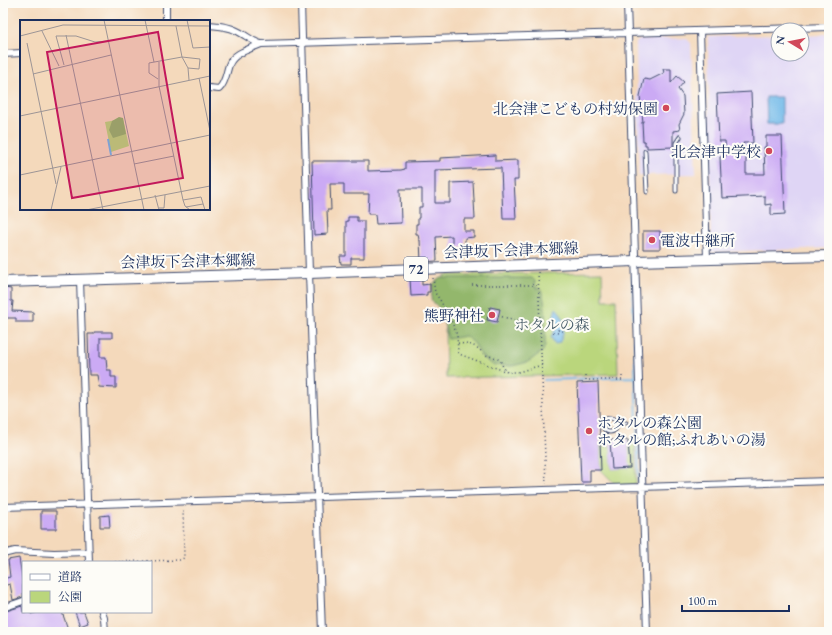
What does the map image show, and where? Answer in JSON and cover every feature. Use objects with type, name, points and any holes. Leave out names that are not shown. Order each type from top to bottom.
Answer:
[{"type":"main road","name":"会津坂下会津本郷線","points":[[3,282],[829,256]]},
{"type":"street","points":[[166,3],[166,20]]},
{"type":"street","points":[[301,3],[322,632]]},
{"type":"street","points":[[627,3],[647,632]]},
{"type":"street","points":[[210,25],[233,29],[253,42],[261,44],[302,44],[829,27]]},
{"type":"street","points":[[700,31],[707,259]]},
{"type":"street","points":[[210,88],[220,89],[224,84],[229,63],[233,58],[261,44]]},
{"type":"street","points":[[3,54],[20,53]]},
{"type":"street","points":[[80,279],[89,561]]},
{"type":"street","points":[[3,507],[829,481]]},
{"type":"street","points":[[3,554],[14,551],[54,553],[88,552]]},
{"type":"street","points":[[3,608],[22,601]]},
{"type":"street","points":[[102,613],[105,632]]},
{"type":"lane","points":[[676,191],[676,144],[680,137]]},
{"type":"lane","points":[[645,151],[647,192]]},
{"type":"lane","points":[[610,418],[614,419],[616,424],[614,431],[608,433],[604,430],[603,424],[606,420],[610,418]]},
{"type":"lane","points":[[616,424],[626,422]]},
{"type":"path","points":[[538,264],[546,490]]},
{"type":"path","points":[[433,268],[435,293],[451,320],[457,335],[459,354],[482,364],[507,372],[518,372],[542,365]]},
{"type":"path","points":[[472,285],[538,284]]},
{"type":"path","points":[[498,316],[530,323],[535,322],[539,318]]},
{"type":"path","points":[[553,332],[558,333],[558,330],[565,332]]},
{"type":"path","points":[[458,343],[472,345],[479,348],[485,355],[497,358],[507,372]]},
{"type":"path","points":[[586,375],[586,380],[622,380],[622,374]]},
{"type":"path","points":[[146,561],[180,560],[184,558],[182,502]]},
{"type":"shaded area","name":"北会津中学校","points":[[829,34],[829,248],[711,252],[708,37],[770,35],[770,62],[810,62],[810,35]]},
{"type":"shaded area","name":"北会津こどもの村幼保園","points":[[686,38],[691,43],[696,174],[639,175],[636,43],[639,40]]},
{"type":"green space","name":"ホタルの森","points":[[602,272],[603,300],[616,300],[618,374],[446,378],[444,275]]},
{"type":"green space","points":[[440,278],[532,278],[535,281],[535,287],[539,288],[541,291],[545,304],[545,345],[543,351],[528,362],[512,366],[493,365],[482,357],[474,343],[465,336],[448,339],[440,309],[431,300],[433,284]]},
{"type":"green space","points":[[635,439],[636,484],[617,486],[601,470],[600,446],[611,446],[612,469],[629,468],[628,440]]},
{"type":"water","points":[[766,97],[782,97],[782,124],[767,124]]},
{"type":"water","points":[[556,308],[563,320],[564,329],[559,343],[555,344],[551,337],[555,330],[552,322]]},
{"type":"building","points":[[663,69],[671,69],[671,83],[677,76],[684,82],[678,89],[683,96],[684,114],[679,124],[680,130],[673,131],[673,147],[647,148],[645,141],[643,141],[643,122],[640,96],[644,79],[650,80],[664,73]]},
{"type":"building","points":[[751,92],[753,143],[743,143],[744,156],[746,155],[746,174],[765,174],[764,147],[766,147],[766,136],[782,136],[785,214],[771,215],[771,204],[765,205],[765,196],[722,198],[720,157],[726,156],[725,141],[719,141],[717,94]]},
{"type":"building","points":[[495,155],[495,161],[518,160],[518,180],[514,180],[516,219],[503,219],[501,168],[435,170],[435,203],[450,203],[450,183],[473,182],[475,219],[464,219],[464,231],[474,231],[474,237],[465,238],[465,247],[452,248],[452,236],[436,237],[437,261],[421,262],[420,240],[418,234],[416,234],[416,224],[418,224],[419,207],[422,207],[422,189],[400,189],[401,223],[376,224],[375,214],[368,214],[369,194],[344,194],[344,184],[330,184],[331,210],[327,210],[328,234],[314,235],[312,161],[368,161],[368,171],[401,170],[405,169],[405,162],[440,161],[440,158]]},
{"type":"building","points":[[348,217],[357,217],[357,221],[364,221],[364,258],[351,258],[351,264],[341,264],[340,256],[346,256],[346,221],[348,221]]},
{"type":"building","name":"電波中継所","points":[[643,231],[660,231],[660,249],[643,249]]},
{"type":"building","points":[[218,258],[231,258],[231,264],[218,264]]},
{"type":"building","points":[[422,277],[422,285],[430,284],[430,292],[427,292],[427,295],[411,296],[410,278]]},
{"type":"building","points":[[4,288],[11,289],[11,301],[13,301],[12,311],[33,312],[33,322],[16,322],[16,318],[3,318]]},
{"type":"building","name":"熊野神社","points":[[490,307],[500,309],[497,322],[487,320]]},
{"type":"building","points":[[94,332],[112,332],[112,338],[100,338],[100,357],[106,357],[107,370],[111,370],[111,377],[116,377],[116,388],[99,387],[97,375],[89,375],[88,334],[94,334]]},
{"type":"building","name":"ホタルの森公園 ホタルの館;ふれあいの湯","points":[[598,382],[601,470],[590,470],[590,482],[581,482],[577,383]]},
{"type":"building","points":[[610,440],[628,440],[630,468],[612,469]]},
{"type":"building","points":[[41,511],[56,511],[56,529],[41,529]]},
{"type":"building","points":[[109,515],[110,527],[100,527],[100,516]]},
{"type":"building","points":[[19,558],[22,576],[22,597],[13,600],[10,584],[3,586],[3,579],[10,577],[8,560]]},
{"type":"building","points":[[22,606],[22,613],[62,613],[69,632],[26,632],[25,629],[3,632],[3,612]]},
{"type":"building","points":[[75,613],[84,613],[88,623],[80,626]]},
{"type":"waterway","points":[[632,270],[639,484]]},
{"type":"waterway","points":[[544,380],[635,377]]},
{"type":"place","name":"北会津こどもの村幼保園","points":[[666,108]]},
{"type":"place","name":"北会津中学校","points":[[769,151]]},
{"type":"place","name":"電波中継所","points":[[652,240]]},
{"type":"place","name":"熊野神社","points":[[492,315]]},
{"type":"place","name":"ホタルの森公園 ホタルの館;ふれあいの湯","points":[[589,431]]}]
